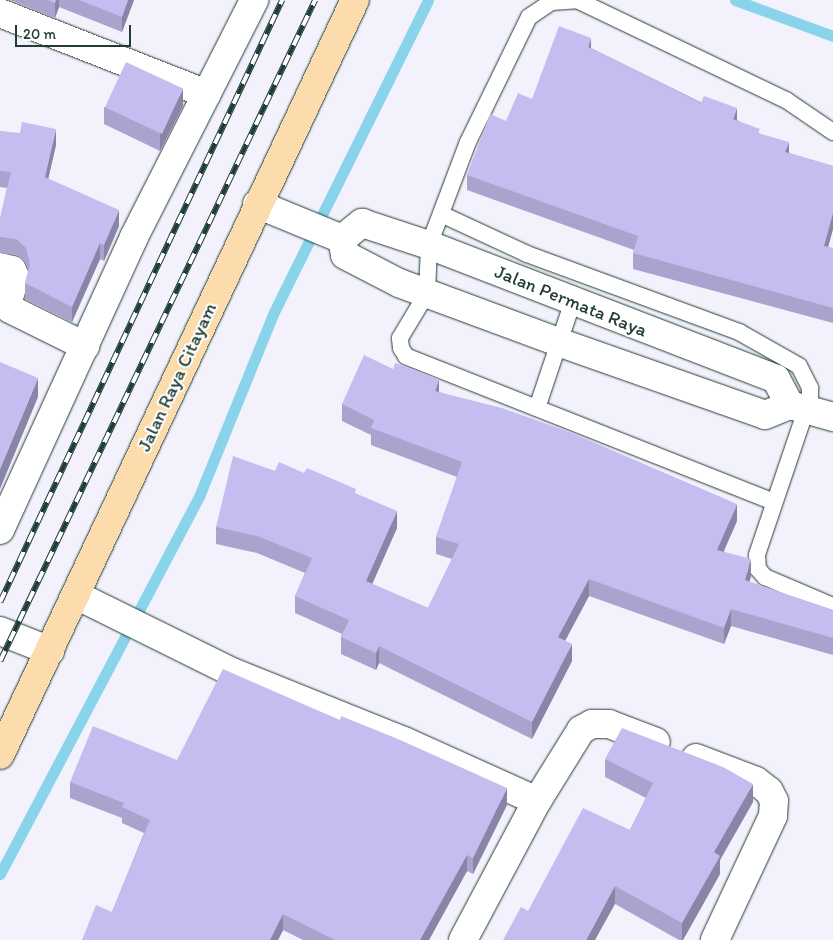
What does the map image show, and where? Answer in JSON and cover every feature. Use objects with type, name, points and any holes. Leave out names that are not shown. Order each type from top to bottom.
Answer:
[{"type":"main road","name":"Jalan Raya Citayam","points":[[0,755],[257,204],[355,0]]},
{"type":"street","points":[[0,530],[134,237],[254,0]]},
{"type":"street","points":[[0,13],[207,94]]},
{"type":"street","points":[[257,204],[334,236]]},
{"type":"street","name":"Jalan Permata Raya","points":[[362,223],[429,245],[776,379],[798,407],[766,415],[750,411],[561,343],[427,293],[345,255],[334,236],[362,223]]},
{"type":"street","points":[[0,267],[12,270],[15,277],[8,302],[10,309],[85,346]]},
{"type":"street","points":[[798,407],[833,417]]},
{"type":"street","points":[[76,595],[165,641],[537,801]]},
{"type":"street","points":[[0,631],[50,651]]},
{"type":"street","points":[[463,940],[537,801],[572,740],[592,724],[609,724],[756,781],[769,791],[774,801],[772,816],[715,940]]},
{"type":"lane","points":[[774,502],[406,356],[401,348],[400,338],[427,293],[429,245],[468,142],[529,17],[551,2],[577,0],[786,100],[833,132]]},
{"type":"lane","points":[[441,214],[511,247],[630,290],[771,347],[799,366],[810,388],[798,407],[774,502],[757,555],[758,568],[765,578],[833,606]]},
{"type":"lane","points":[[537,408],[574,301]]},
{"type":"building","points":[[79,0],[128,0],[122,17]]},
{"type":"building","points":[[559,26],[591,38],[588,47],[701,103],[704,96],[737,108],[733,119],[760,129],[758,133],[789,142],[785,152],[833,166],[833,213],[824,246],[833,248],[833,308],[633,253],[638,236],[467,175],[490,114],[506,121],[518,93],[532,99]]},
{"type":"building","points":[[126,62],[183,89],[162,134],[105,107]]},
{"type":"building","points":[[22,122],[56,129],[45,177],[119,210],[104,245],[100,243],[72,307],[25,283],[30,265],[26,248],[16,239],[0,237],[0,219],[11,172],[0,171],[0,131],[20,133]]},
{"type":"building","points":[[364,355],[393,369],[395,363],[439,379],[435,391],[502,408],[572,433],[737,504],[717,550],[751,559],[745,580],[833,610],[833,638],[731,609],[724,628],[589,579],[558,637],[572,644],[532,722],[379,646],[376,653],[341,637],[349,620],[295,596],[312,558],[257,536],[216,527],[233,456],[275,471],[279,462],[304,473],[307,468],[356,489],[355,493],[397,511],[366,581],[428,608],[459,544],[436,537],[462,462],[371,428],[374,420],[342,404]]},
{"type":"building","points":[[0,362],[38,378],[0,469]]},
{"type":"building","points":[[223,669],[340,720],[341,716],[398,739],[507,788],[473,858],[467,855],[420,940],[335,940],[283,914],[270,940],[82,940],[96,905],[112,912],[150,820],[122,807],[124,803],[70,782],[93,726],[177,760]]},
{"type":"building","points":[[622,728],[723,767],[753,784],[714,852],[720,856],[682,923],[615,886],[586,940],[503,940],[521,907],[528,911],[583,808],[630,830],[653,783],[605,759]]},
{"type":"waterway","points":[[0,874],[200,494],[273,314],[428,0]]},
{"type":"waterway","points":[[735,0],[833,36]]},
{"type":"railway","points":[[0,602],[282,0]]},
{"type":"railway","points":[[0,661],[315,0]]}]
